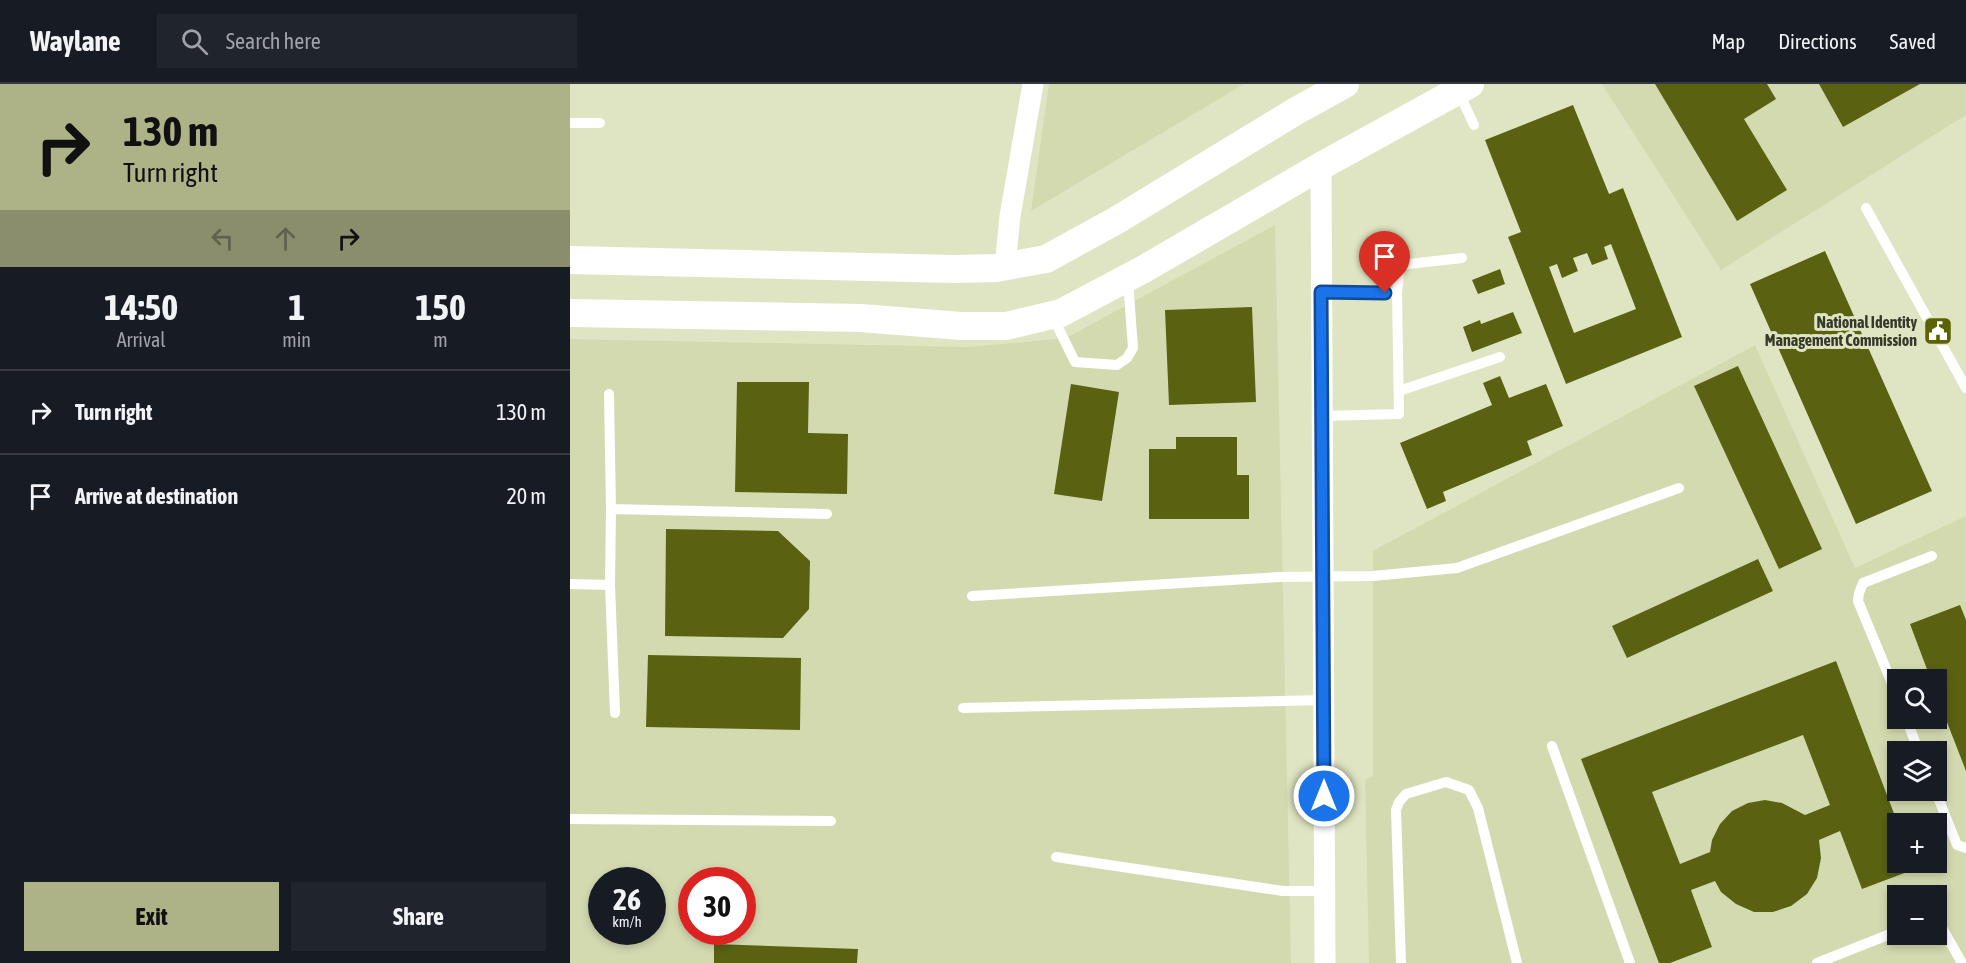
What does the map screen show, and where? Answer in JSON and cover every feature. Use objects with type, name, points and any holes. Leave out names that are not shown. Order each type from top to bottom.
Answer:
[{"type":"street","points":[[1005,267],[1010,216],[1033,84]]},
{"type":"street","points":[[570,260],[954,269],[1005,267],[1046,259],[1117,220],[1296,111],[1345,84]]},
{"type":"street","points":[[570,313],[861,318],[961,326],[1006,326],[1061,313],[1128,278],[1321,165],[1464,88]]},
{"type":"street","points":[[1321,165],[1326,963]]},
{"type":"lane","points":[[1464,88],[1474,125]]},
{"type":"lane","points":[[570,123],[600,123]]},
{"type":"lane","points":[[1866,208],[1966,388]]},
{"type":"lane","points":[[1322,416],[1399,414],[1397,293],[1400,265],[1462,258]]},
{"type":"lane","points":[[1052,315],[1075,362],[1118,365],[1123,363],[1133,348],[1128,278]]},
{"type":"lane","points":[[1321,292],[1397,293]]},
{"type":"lane","points":[[1399,391],[1500,357]]},
{"type":"lane","points":[[609,394],[610,585],[615,713]]},
{"type":"lane","points":[[972,596],[1323,576],[1373,576],[1457,568],[1679,488]]},
{"type":"lane","points":[[611,509],[827,514]]},
{"type":"lane","points":[[1887,671],[1858,601],[1858,593],[1863,583],[1932,556]]},
{"type":"lane","points":[[570,584],[610,585]]},
{"type":"lane","points":[[963,708],[1324,700]]},
{"type":"lane","points":[[1552,746],[1630,963]]},
{"type":"lane","points":[[1401,963],[1396,810],[1406,794],[1446,782],[1470,790],[1478,808],[1517,963]]},
{"type":"lane","points":[[1939,801],[1957,845],[1966,848]]},
{"type":"lane","points":[[570,819],[831,820]]},
{"type":"lane","points":[[1056,857],[1283,891],[1325,891]]},
{"type":"lane","points":[[1817,963],[1887,935]]},
{"type":"lane","points":[[1947,936],[1962,963]]},
{"type":"shaded area","points":[[1049,84],[1244,84],[1031,211]]},
{"type":"shaded area","points":[[1602,84],[1966,84],[1966,115],[1721,270]]},
{"type":"shaded area","points":[[1275,225],[1291,963],[570,963],[570,339],[969,347],[1066,338]]},
{"type":"shaded area","points":[[1755,345],[1855,568],[1966,516],[1966,963],[1369,963],[1365,780],[1373,776],[1373,551]]},
{"type":"building","points":[[1655,84],[1767,84],[1776,99],[1744,119],[1787,190],[1737,221]]},
{"type":"building","points":[[1819,84],[1920,84],[1843,127]]},
{"type":"building","points":[[1573,105],[1609,194],[1623,188],[1682,337],[1566,384],[1508,237],[1521,232],[1485,140]],"holes":[[[1611,244],[1636,309],[1574,333],[1549,267],[1557,264],[1562,278],[1578,271],[1573,258],[1587,253],[1592,265],[1608,259],[1604,247]]]},
{"type":"building","points":[[1825,251],[1932,491],[1856,524],[1750,284]]},
{"type":"building","points":[[1500,269],[1505,284],[1478,294],[1472,280]]},
{"type":"building","points":[[1252,307],[1256,402],[1169,405],[1165,310]]},
{"type":"building","points":[[1513,312],[1522,333],[1472,352],[1463,327],[1480,320],[1481,324]]},
{"type":"building","points":[[1738,366],[1822,549],[1779,569],[1694,386]]},
{"type":"building","points":[[1500,376],[1509,398],[1546,384],[1563,426],[1527,441],[1532,455],[1443,492],[1446,501],[1427,509],[1400,443],[1492,405],[1483,383]]},
{"type":"building","points":[[737,382],[809,382],[808,433],[848,434],[847,494],[735,492]]},
{"type":"building","points":[[1071,384],[1119,392],[1102,501],[1054,494]]},
{"type":"building","points":[[1176,437],[1237,437],[1237,475],[1249,475],[1249,519],[1149,519],[1149,449],[1176,449]]},
{"type":"building","points":[[666,529],[778,531],[810,561],[809,609],[783,638],[665,636]]},
{"type":"building","points":[[1758,559],[1773,591],[1627,658],[1612,626]]},
{"type":"building","points":[[1960,605],[1966,620],[1966,771],[1947,722],[1947,669],[1927,669],[1910,624]]},
{"type":"building","points":[[648,655],[801,658],[800,730],[646,727]]},
{"type":"building","points":[[1836,661],[1887,795],[1887,801],[1889,801],[1894,813],[1887,813],[1887,873],[1904,873],[1862,889],[1840,831],[1819,840],[1821,858],[1817,878],[1807,894],[1791,906],[1773,912],[1754,912],[1736,904],[1721,892],[1715,881],[1691,890],[1712,947],[1670,963],[1659,963],[1581,759]],"holes":[[[1803,735],[1830,805],[1805,815],[1782,803],[1765,800],[1748,803],[1732,811],[1720,824],[1712,840],[1710,852],[1680,864],[1652,792]]]},
{"type":"building","points":[[714,945],[858,949],[857,963],[714,963]]},
{"type":"place","name":"National Identity Management Commission","points":[[1938,331]]},
{"type":"route","points":[[1324,796],[1321,292],[1385,293]]}]
